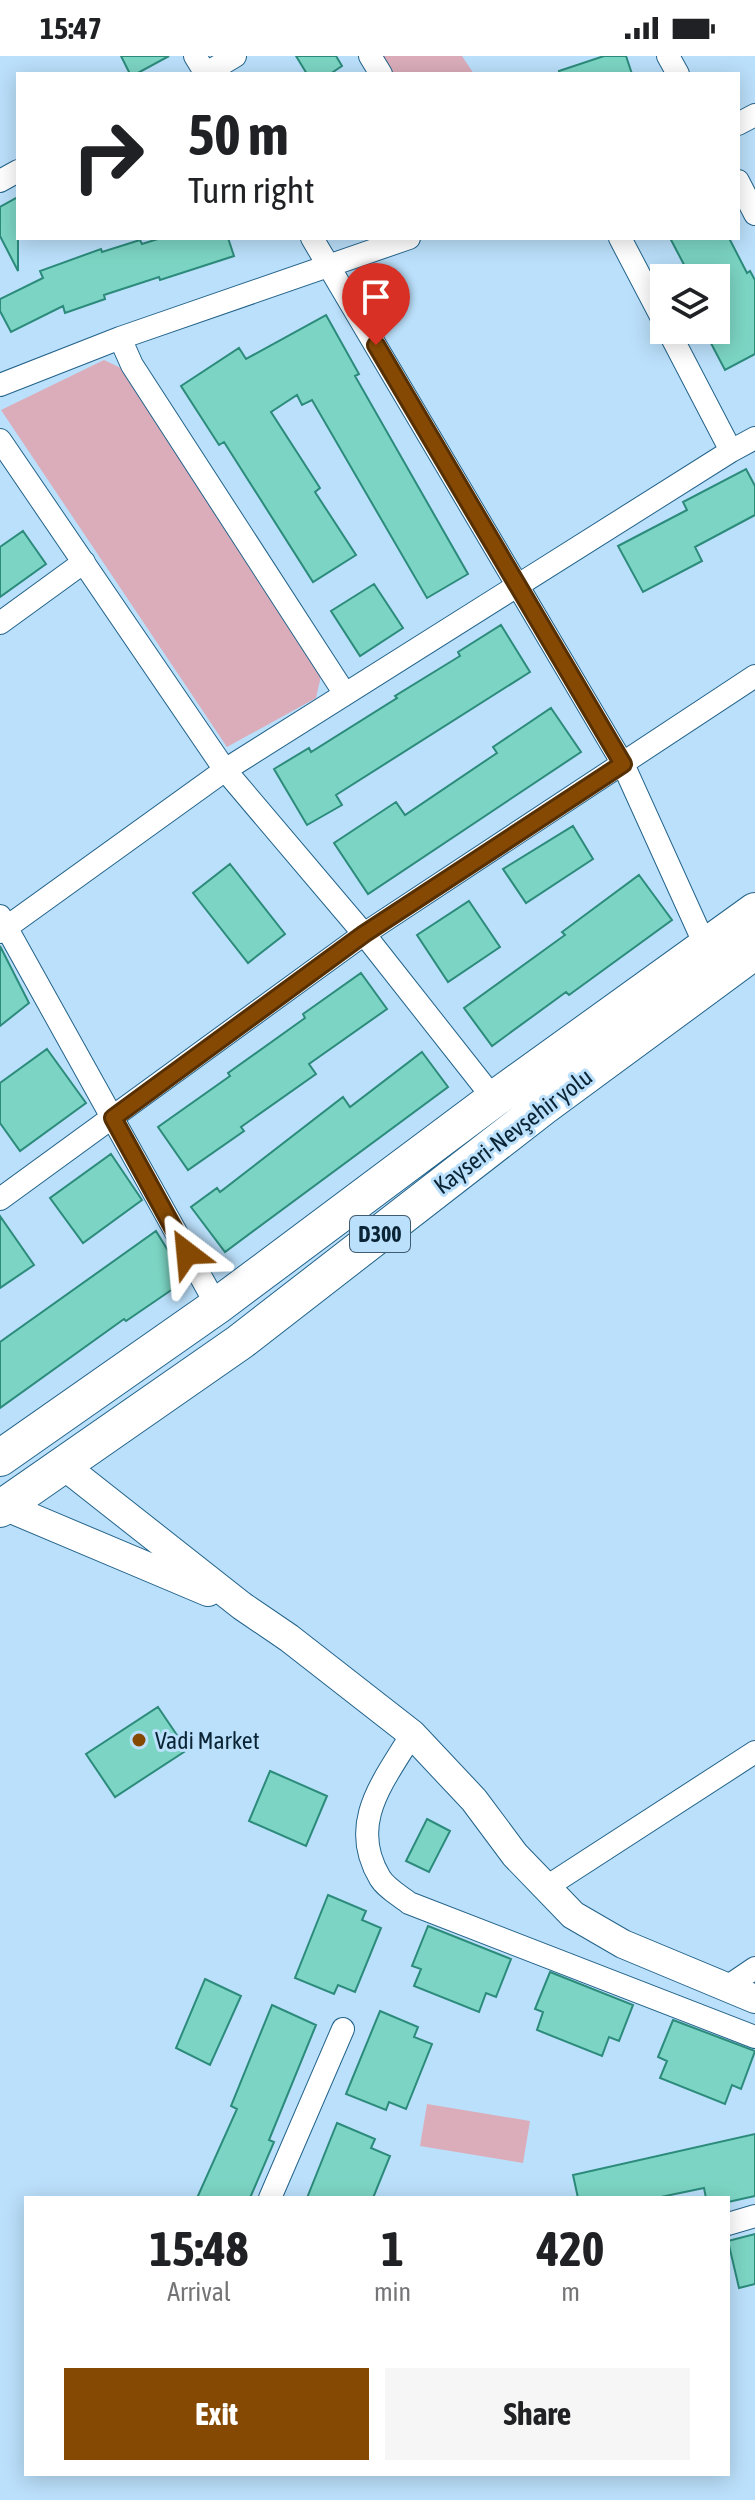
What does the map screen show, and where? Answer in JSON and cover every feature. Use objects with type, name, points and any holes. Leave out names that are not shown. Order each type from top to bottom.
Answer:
[{"type":"highway","name":"Kayseri-Nevşehir yolu","points":[[0,1458],[217,1306],[494,1099],[755,911]]},
{"type":"highway","name":"Kayseri-Nevşehir yolu","points":[[2,1508],[240,1342],[525,1121],[755,951]]},
{"type":"street","points":[[209,72],[235,56]]},
{"type":"street","points":[[740,185],[755,214]]},
{"type":"street","points":[[313,240],[623,764],[705,945]]},
{"type":"street","points":[[0,385],[120,338],[403,240]]},
{"type":"street","points":[[621,240],[650,295]]},
{"type":"street","points":[[120,338],[132,365],[345,694]]},
{"type":"street","points":[[675,344],[731,451]]},
{"type":"street","points":[[217,1306],[2,925],[225,770],[755,438]]},
{"type":"street","points":[[0,440],[225,770],[364,934],[494,1099]]},
{"type":"street","points":[[0,623],[84,562]]},
{"type":"street","points":[[0,1199],[364,934],[755,676]]},
{"type":"street","points":[[63,1465],[242,1606],[289,1638],[412,1734],[474,1800],[515,1855],[573,1915],[598,1931],[755,1999]]},
{"type":"street","points":[[2,1508],[242,1606]]},
{"type":"street","points":[[412,1734],[371,1802],[365,1839],[381,1880],[409,1903],[755,2037]]},
{"type":"street","points":[[545,1888],[755,1752]]},
{"type":"street","points":[[727,1987],[755,1968]]},
{"type":"street","points":[[271,2196],[343,2029]]},
{"type":"street","points":[[730,2223],[755,2216]]},
{"type":"shaded area","points":[[378,56],[462,56],[473,72],[388,72]]},
{"type":"shaded area","points":[[104,360],[121,368],[321,676],[316,698],[227,747],[1,410]]},
{"type":"shaded area","points":[[427,2104],[530,2121],[523,2163],[420,2146]]},
{"type":"building","points":[[121,56],[169,56],[140,72],[129,72]]},
{"type":"building","points":[[296,56],[336,56],[342,66],[333,72],[306,72]]},
{"type":"building","points":[[604,56],[626,56],[631,72],[559,72]]},
{"type":"building","points":[[16,198],[18,271],[0,236],[0,207]]},
{"type":"building","points":[[140,240],[142,244],[155,240],[229,240],[234,256],[104,295],[105,299],[65,313],[63,306],[11,332],[0,311],[0,299],[43,278],[40,271],[101,249],[102,252]]},
{"type":"building","points":[[671,240],[730,240],[747,273],[750,271],[755,280],[755,354],[725,370],[711,344],[730,344],[730,264],[684,264]]},
{"type":"building","points":[[326,315],[359,374],[355,376],[468,574],[427,598],[312,400],[302,405],[297,395],[271,412],[320,488],[315,492],[356,555],[313,582],[224,442],[219,445],[181,386],[239,348],[246,359]]},
{"type":"building","points":[[746,469],[755,486],[755,515],[695,547],[702,561],[643,592],[618,546],[687,510],[683,502]]},
{"type":"building","points":[[23,531],[46,564],[0,597],[0,547]]},
{"type":"building","points":[[374,584],[403,628],[360,656],[331,611]]},
{"type":"building","points":[[501,625],[530,672],[336,795],[342,805],[307,825],[274,769],[309,748],[311,752],[397,698],[395,696],[460,656],[458,652]]},
{"type":"building","points":[[551,708],[581,752],[368,894],[334,843],[396,802],[405,815],[497,753],[493,747]]},
{"type":"building","points":[[573,826],[593,859],[526,903],[503,869]]},
{"type":"building","points":[[230,864],[285,934],[248,963],[193,893]]},
{"type":"building","points":[[639,875],[672,920],[492,1046],[464,1008],[565,935],[562,932]]},
{"type":"building","points":[[469,901],[500,947],[448,982],[417,935]]},
{"type":"building","points":[[0,946],[29,1003],[0,1026]]},
{"type":"building","points":[[361,973],[387,1009],[309,1064],[316,1074],[241,1127],[244,1131],[188,1170],[158,1127],[230,1076],[228,1073],[305,1018],[303,1014]]},
{"type":"building","points":[[47,1049],[86,1103],[20,1151],[0,1123],[0,1083]]},
{"type":"building","points":[[422,1052],[448,1087],[225,1252],[191,1207],[217,1188],[220,1192],[343,1097],[350,1107]]},
{"type":"building","points":[[111,1154],[142,1200],[83,1243],[50,1198]]},
{"type":"building","points":[[0,1216],[34,1265],[0,1288]]},
{"type":"building","points":[[156,1231],[186,1280],[126,1321],[124,1319],[0,1408],[0,1342]]},
{"type":"building","points":[[158,1707],[187,1750],[115,1797],[86,1754]]},
{"type":"building","points":[[270,1771],[327,1796],[306,1846],[249,1821]]},
{"type":"building","points":[[427,1819],[450,1831],[429,1872],[406,1861]]},
{"type":"building","points":[[328,1895],[366,1911],[362,1920],[381,1928],[355,1992],[338,1985],[334,1994],[295,1978]]},
{"type":"building","points":[[428,1926],[511,1959],[496,1997],[486,1993],[479,2012],[414,1986],[421,1969],[412,1966]]},
{"type":"building","points":[[550,1972],[633,2005],[619,2041],[609,2037],[602,2056],[537,2030],[543,2012],[535,2009]]},
{"type":"building","points":[[205,1979],[241,1996],[210,2065],[176,2048]]},
{"type":"building","points":[[272,2005],[316,2025],[269,2140],[274,2142],[251,2196],[198,2196],[237,2109],[231,2106]]},
{"type":"building","points":[[380,2011],[418,2027],[414,2037],[432,2044],[406,2109],[389,2102],[386,2110],[346,2094]]},
{"type":"building","points":[[673,2020],[755,2051],[741,2089],[732,2085],[725,2104],[660,2078],[667,2061],[658,2057]]},
{"type":"building","points":[[337,2123],[375,2139],[371,2148],[390,2156],[374,2196],[308,2196]]},
{"type":"building","points":[[755,2134],[755,2196],[730,2202],[730,2196],[706,2196],[704,2188],[666,2196],[578,2196],[573,2175]]},
{"type":"building","points":[[755,2234],[755,2284],[739,2288],[730,2240]]},
{"type":"place","name":"Vadi Market","points":[[139,1740]]},
{"type":"route","points":[[187,1253],[113,1118],[364,934],[623,764],[376,345]]}]
